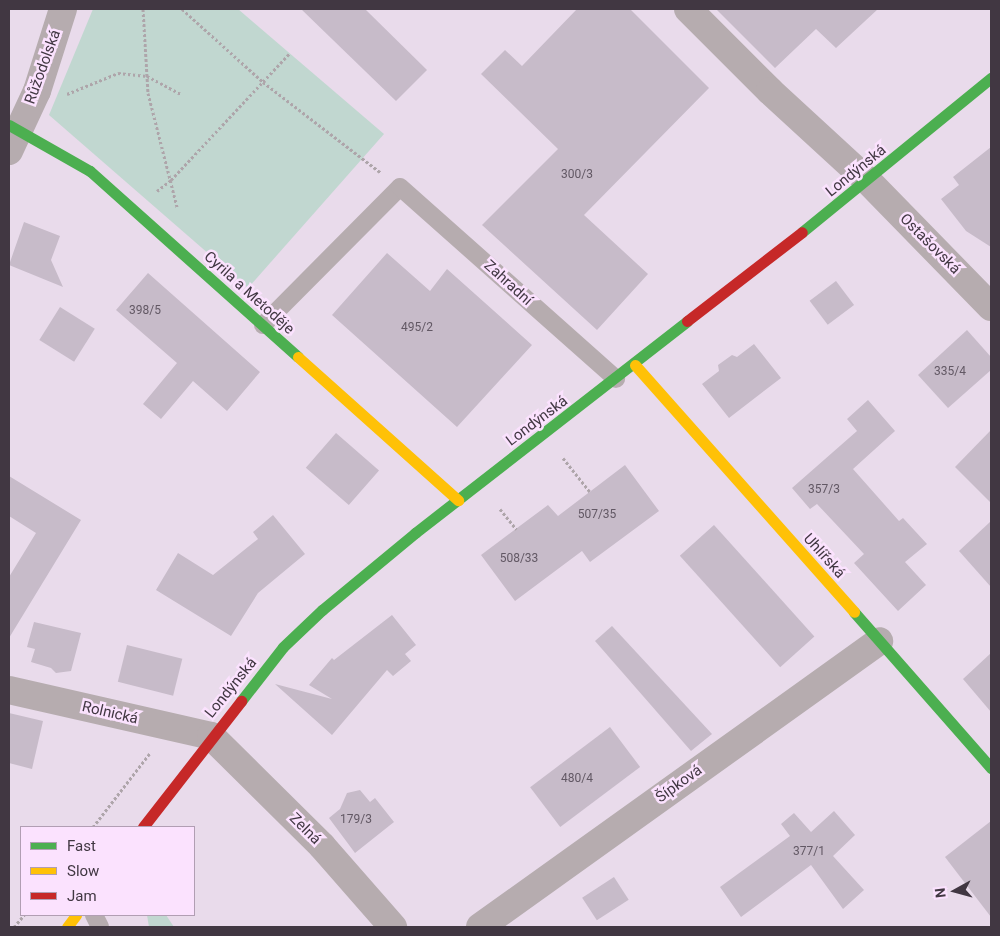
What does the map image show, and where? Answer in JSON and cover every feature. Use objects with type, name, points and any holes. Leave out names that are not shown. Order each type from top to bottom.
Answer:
[{"type":"main road","name":"Londýnská","points":[[144,826],[211,736],[283,646],[322,610],[458,500],[635,365],[868,181],[991,78]]},
{"type":"main road","name":"Cyrila a Metoděje","points":[[12,135],[90,171],[458,500]]},
{"type":"main road","name":"Uhlířská","points":[[635,365],[991,768]]},
{"type":"main road","points":[[67,927],[75,916]]},
{"type":"street","name":"Růžodolská","points":[[12,135],[37,91],[63,9]]},
{"type":"street","points":[[688,9],[770,91],[868,181]]},
{"type":"street","name":"Ostašovská","points":[[868,181],[986,293]]},
{"type":"street","name":"Šípková","points":[[480,927],[879,641]]},
{"type":"street","name":"Rolnická","points":[[9,690],[211,736]]},
{"type":"street","name":"Zelná","points":[[211,736],[322,846],[393,927]]},
{"type":"lane","points":[[263,326],[400,187]]},
{"type":"lane","name":"Zahradní","points":[[400,187],[616,379]]},
{"type":"path","points":[[143,9],[148,93],[171,180],[182,231],[178,250]]},
{"type":"path","points":[[182,9],[263,82],[400,187]]},
{"type":"path","points":[[132,208],[171,180],[290,53]]},
{"type":"path","points":[[37,91],[56,99],[118,73],[147,76],[182,94]]},
{"type":"path","points":[[564,458],[590,492]]},
{"type":"path","points":[[500,509],[516,529]]},
{"type":"path","points":[[94,826],[156,744]]},
{"type":"path","points":[[14,927],[23,916]]},
{"type":"green space","points":[[93,9],[238,9],[384,134],[248,288],[49,115]]},
{"type":"green space","points":[[147,916],[167,916],[174,927],[149,927]]},
{"type":"building","points":[[301,9],[365,9],[427,70],[396,101]]},
{"type":"building","points":[[577,9],[630,9],[709,88],[584,215],[648,274],[597,330],[482,225],[558,149],[481,74],[505,50],[522,66]]},
{"type":"building","points":[[716,9],[878,9],[836,48],[816,29],[775,68]]},
{"type":"building","points":[[991,147],[991,247],[966,231],[941,199],[959,185],[953,177]]},
{"type":"building","points":[[24,222],[60,236],[51,260],[63,287],[9,265]]},
{"type":"building","points":[[387,253],[430,291],[447,269],[532,345],[457,427],[332,315]]},
{"type":"building","points":[[148,273],[260,372],[227,411],[193,381],[161,419],[143,404],[177,363],[116,310]]},
{"type":"building","points":[[836,281],[854,305],[828,325],[810,301]]},
{"type":"building","points":[[60,307],[95,329],[74,362],[39,340]]},
{"type":"building","points":[[967,330],[991,357],[991,370],[948,408],[918,375]]},
{"type":"building","points":[[754,344],[781,378],[729,418],[702,384],[719,371],[718,365],[732,355],[737,357]]},
{"type":"building","points":[[868,400],[895,431],[853,469],[899,521],[903,518],[927,544],[905,562],[926,585],[898,611],[854,563],[864,554],[817,504],[810,509],[792,488],[857,431],[847,419]]},
{"type":"building","points":[[991,430],[991,503],[955,467]]},
{"type":"building","points":[[336,433],[379,470],[349,505],[306,468]]},
{"type":"building","points":[[625,465],[659,511],[590,562],[582,551],[515,601],[481,555],[548,505],[558,516]]},
{"type":"building","points":[[9,476],[81,520],[9,638],[9,577],[36,533],[9,516]]},
{"type":"building","points":[[273,515],[305,554],[258,593],[231,636],[156,590],[178,553],[213,575],[258,539],[253,532]]},
{"type":"building","points":[[991,521],[991,587],[959,551]]},
{"type":"building","points":[[714,525],[814,636],[780,667],[680,556]]},
{"type":"building","points":[[392,615],[416,645],[405,654],[411,661],[393,676],[387,670],[332,735],[275,684],[332,699],[309,685],[332,658],[334,660]]},
{"type":"building","points":[[34,622],[81,633],[71,671],[56,673],[51,668],[31,662],[35,649],[27,647]]},
{"type":"building","points":[[612,626],[712,734],[691,751],[595,641]]},
{"type":"building","points":[[127,645],[182,659],[173,696],[118,682]]},
{"type":"building","points":[[991,653],[991,712],[963,679]]},
{"type":"building","points":[[9,713],[43,721],[32,769],[9,763]]},
{"type":"building","points":[[610,727],[640,767],[560,827],[530,787]]},
{"type":"building","points":[[360,790],[370,802],[375,798],[394,822],[355,853],[329,818],[340,809],[347,793]]},
{"type":"building","points":[[834,811],[855,835],[833,856],[864,890],[843,909],[811,865],[741,917],[720,887],[790,836],[781,824],[794,813],[811,832]]},
{"type":"building","points":[[991,821],[991,917],[945,857]]},
{"type":"building","points":[[614,877],[629,900],[597,920],[582,898]]},
{"type":"traffic: fast","points":[[802,232],[991,78]]},
{"type":"traffic: fast","points":[[9,125],[90,171],[298,357]]},
{"type":"traffic: fast","points":[[241,701],[283,647],[322,610],[415,533],[687,321]]},
{"type":"traffic: fast","points":[[854,612],[991,768]]},
{"type":"traffic: slow","points":[[298,357],[458,500]]},
{"type":"traffic: slow","points":[[635,365],[854,612]]},
{"type":"traffic: slow","points":[[67,927],[75,916]]},
{"type":"traffic: jam","points":[[687,321],[802,232]]},
{"type":"traffic: jam","points":[[144,826],[241,701]]}]
